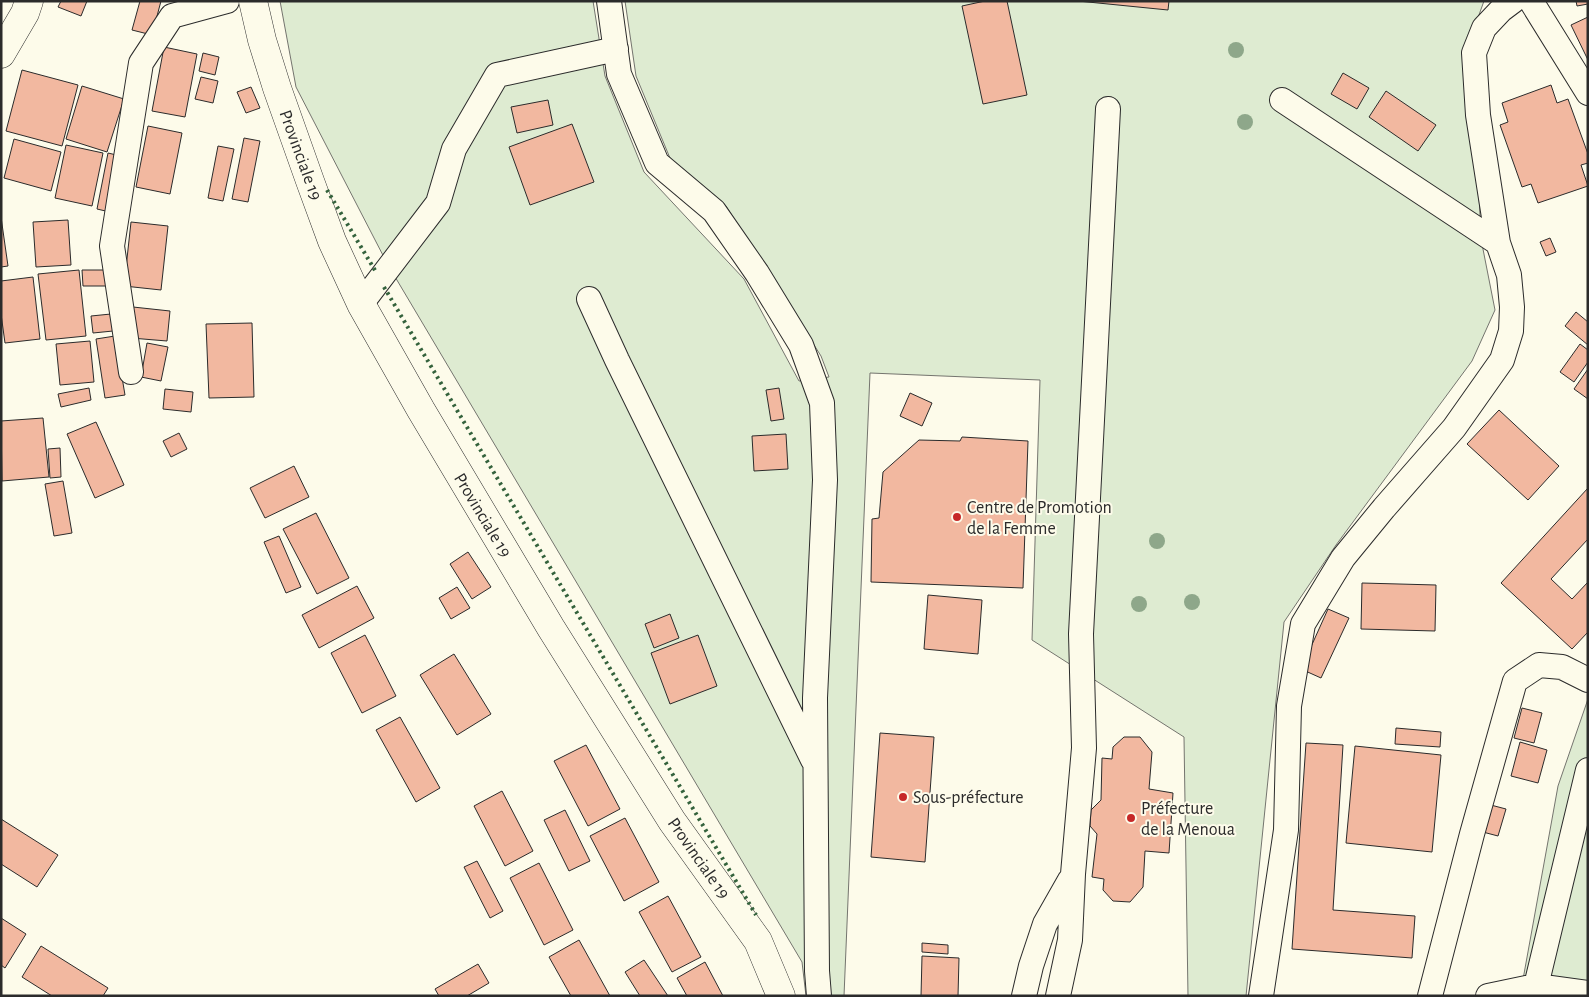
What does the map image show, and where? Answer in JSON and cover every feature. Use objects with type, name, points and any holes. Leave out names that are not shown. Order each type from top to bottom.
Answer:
[{"type":"main road","points":[[1,54],[25,14],[29,1]]},
{"type":"main road","name":"Provinciale 19","points":[[253,1],[262,40],[277,88],[310,181],[332,241],[361,304],[421,410],[551,628],[672,821],[758,940],[781,996]]},
{"type":"street","points":[[132,372],[112,246],[141,63],[172,16],[227,1]]},
{"type":"street","points":[[609,1],[619,74],[657,163],[714,211],[757,273],[801,345],[822,403],[825,480],[815,698],[817,971],[819,996]]},
{"type":"street","points":[[1261,996],[1286,830],[1289,706],[1303,624],[1343,558],[1454,428],[1502,360],[1511,331],[1512,307],[1509,275],[1498,243],[1478,115],[1474,53],[1484,28],[1501,10],[1513,1]]},
{"type":"street","points":[[1531,1],[1588,93]]},
{"type":"street","points":[[361,304],[438,203],[454,149],[497,75],[616,49]]},
{"type":"street","points":[[1282,100],[1498,243]]},
{"type":"street","points":[[1058,996],[1070,940],[1073,874],[1084,748],[1081,634],[1108,109]]},
{"type":"street","points":[[589,299],[816,766]]},
{"type":"street","points":[[1430,996],[1472,834],[1515,682],[1539,665],[1562,667],[1588,680]]},
{"type":"street","points":[[1536,986],[1588,770]]},
{"type":"street","points":[[1024,996],[1031,966],[1045,924],[1073,874]]},
{"type":"street","points":[[1488,996],[1536,986],[1588,993]]},
{"type":"green space","points":[[280,1],[593,1],[605,76],[644,172],[744,279],[799,381],[829,377],[821,356],[726,206],[672,163],[636,76],[625,1],[1484,1],[1467,48],[1478,170],[1481,239],[1495,310],[1472,361],[1336,545],[1284,622],[1246,996],[1188,996],[1184,737],[1032,640],[1040,380],[870,373],[844,996],[806,996],[802,962],[388,265],[296,87]]},
{"type":"green space","points":[[1588,699],[1588,996],[1520,996],[1558,786]]},
{"type":"building","points":[[61,1],[87,1],[81,16],[58,7]]},
{"type":"building","points":[[140,1],[161,1],[152,35],[132,30]]},
{"type":"building","points":[[985,1],[1007,1],[1027,95],[983,104],[962,6]]},
{"type":"building","points":[[1078,1],[1169,1],[1168,10]]},
{"type":"building","points":[[1576,1],[1588,1],[1588,4],[1577,6]]},
{"type":"building","points":[[1588,17],[1588,60],[1571,25]]},
{"type":"building","points":[[164,47],[197,54],[185,117],[152,111]]},
{"type":"building","points":[[203,53],[219,57],[215,75],[199,71]]},
{"type":"building","points":[[22,70],[78,85],[62,146],[6,131]]},
{"type":"building","points":[[1343,73],[1369,88],[1357,109],[1331,94]]},
{"type":"building","points":[[201,77],[218,81],[213,103],[195,99]]},
{"type":"building","points":[[1551,85],[1557,103],[1568,99],[1588,154],[1588,163],[1581,165],[1588,186],[1538,203],[1531,184],[1522,187],[1500,125],[1508,122],[1502,103]]},
{"type":"building","points":[[82,86],[124,99],[107,152],[66,139]]},
{"type":"building","points":[[251,87],[260,108],[246,113],[237,92]]},
{"type":"building","points":[[1386,91],[1436,125],[1418,151],[1369,117]]},
{"type":"building","points":[[548,100],[553,125],[517,133],[511,107]]},
{"type":"building","points":[[572,124],[594,182],[530,205],[509,147]]},
{"type":"building","points":[[148,126],[182,133],[170,194],[136,187]]},
{"type":"building","points":[[244,138],[260,141],[248,202],[232,199]]},
{"type":"building","points":[[14,139],[61,152],[51,191],[4,178]]},
{"type":"building","points":[[66,145],[103,153],[92,206],[55,198]]},
{"type":"building","points":[[218,146],[234,149],[223,201],[208,198]]},
{"type":"building","points":[[108,153],[125,157],[114,213],[97,209]]},
{"type":"building","points":[[1,217],[8,266],[1,267]]},
{"type":"building","points":[[68,220],[71,265],[36,267],[33,222]]},
{"type":"building","points":[[131,222],[168,226],[161,290],[124,286]]},
{"type":"building","points":[[1550,238],[1556,252],[1546,256],[1540,242]]},
{"type":"building","points":[[79,270],[86,336],[46,340],[38,274]]},
{"type":"building","points":[[82,270],[107,270],[108,286],[83,286]]},
{"type":"building","points":[[33,277],[40,339],[5,343],[1,314],[1,281]]},
{"type":"building","points":[[133,307],[170,311],[167,341],[131,338]]},
{"type":"building","points":[[1576,312],[1588,322],[1588,345],[1565,326]]},
{"type":"building","points":[[111,314],[113,331],[93,333],[91,316]]},
{"type":"building","points":[[252,323],[254,397],[209,398],[206,324]]},
{"type":"building","points":[[115,336],[125,395],[105,398],[96,339]]},
{"type":"building","points":[[90,341],[94,382],[60,385],[56,344]]},
{"type":"building","points":[[147,343],[168,347],[161,381],[141,377]]},
{"type":"building","points":[[1580,344],[1588,350],[1588,362],[1574,382],[1560,372]]},
{"type":"building","points":[[1588,369],[1588,399],[1574,389]]},
{"type":"building","points":[[89,388],[91,400],[61,407],[58,394]]},
{"type":"building","points":[[779,388],[784,419],[771,421],[766,390]]},
{"type":"building","points":[[165,389],[193,392],[191,412],[163,409]]},
{"type":"building","points":[[910,393],[932,403],[922,426],[900,416]]},
{"type":"building","points":[[1499,410],[1559,466],[1528,500],[1467,444]]},
{"type":"building","points":[[43,418],[49,477],[2,481],[1,421]]},
{"type":"building","points":[[96,422],[124,485],[95,498],[67,434]]},
{"type":"building","points":[[179,433],[187,449],[171,457],[163,441]]},
{"type":"building","points":[[786,434],[788,469],[754,471],[752,436]]},
{"type":"building","points":[[962,437],[1028,441],[1023,588],[871,582],[872,519],[879,518],[883,472],[919,440],[960,441]]},
{"type":"building","points":[[60,448],[61,477],[50,478],[48,449]]},
{"type":"building","points":[[294,466],[309,497],[265,518],[250,488]]},
{"type":"building","points":[[63,481],[72,533],[54,536],[45,484]]},
{"type":"building","points":[[1588,488],[1588,539],[1551,579],[1572,599],[1588,582],[1588,632],[1572,649],[1501,583]]},
{"type":"building","points":[[316,513],[349,578],[317,594],[283,529]]},
{"type":"building","points":[[279,536],[301,587],[286,593],[264,542]]},
{"type":"building","points":[[468,552],[491,587],[472,599],[450,564]]},
{"type":"building","points":[[1362,583],[1436,585],[1435,631],[1361,629]]},
{"type":"building","points":[[357,586],[374,618],[319,648],[302,615]]},
{"type":"building","points":[[457,587],[470,608],[451,619],[439,598]]},
{"type":"building","points":[[928,595],[982,600],[978,654],[924,649]]},
{"type":"building","points":[[1328,609],[1349,618],[1321,678],[1301,669]]},
{"type":"building","points":[[670,614],[679,638],[654,648],[645,624]]},
{"type":"building","points":[[365,635],[396,696],[362,713],[331,653]]},
{"type":"building","points":[[698,635],[717,686],[670,704],[651,653]]},
{"type":"building","points":[[454,654],[491,714],[457,735],[420,675]]},
{"type":"building","points":[[1522,708],[1542,713],[1534,743],[1514,738]]},
{"type":"building","points":[[400,717],[440,788],[416,802],[376,730]]},
{"type":"building","points":[[1396,728],[1441,732],[1440,747],[1395,744]]},
{"type":"building","name":"Sous-préfecture","points":[[880,733],[934,737],[925,862],[871,857]]},
{"type":"building","name":"Préfecture de la Menoua","points":[[1124,737],[1140,737],[1152,752],[1149,789],[1173,793],[1169,853],[1145,851],[1143,887],[1130,902],[1113,901],[1103,890],[1104,879],[1092,877],[1097,834],[1090,826],[1091,810],[1101,800],[1102,758],[1112,759],[1113,747]]},
{"type":"building","points":[[1520,742],[1547,750],[1538,783],[1511,776]]},
{"type":"building","points":[[1306,743],[1343,745],[1333,910],[1415,916],[1412,958],[1292,949]]},
{"type":"building","points":[[586,745],[620,809],[588,826],[554,761]]},
{"type":"building","points":[[1355,746],[1441,755],[1432,852],[1346,843]]},
{"type":"building","points":[[502,791],[533,851],[505,866],[474,806]]},
{"type":"building","points":[[1487,804],[1506,809],[1498,836],[1479,831]]},
{"type":"building","points":[[565,810],[590,861],[569,871],[544,820]]},
{"type":"building","points":[[625,818],[659,882],[624,901],[590,836]]},
{"type":"building","points":[[1,819],[58,855],[37,887],[1,864]]},
{"type":"building","points":[[477,861],[503,911],[490,918],[464,867]]},
{"type":"building","points":[[539,863],[573,930],[544,945],[510,878]]},
{"type":"building","points":[[668,896],[701,957],[672,972],[639,912]]},
{"type":"building","points":[[1,918],[26,934],[5,968],[1,965]]},
{"type":"building","points":[[579,940],[610,996],[571,996],[549,957]]},
{"type":"building","points":[[922,943],[948,945],[948,954],[922,952]]},
{"type":"building","points":[[41,946],[108,988],[103,996],[52,996],[22,977]]},
{"type":"building","points":[[922,956],[959,958],[958,996],[921,996]]},
{"type":"building","points":[[644,960],[668,996],[640,996],[625,972]]},
{"type":"building","points":[[705,962],[723,996],[687,996],[677,978]]},
{"type":"building","points":[[478,964],[489,983],[467,996],[439,996],[435,989]]},
{"type":"hedge","points":[[327,190],[376,272]]},
{"type":"hedge","points":[[384,287],[756,915]]},
{"type":"place","name":"Centre de Promotion de la Femme","points":[[957,517]]},
{"type":"place","name":"Sous-préfecture","points":[[903,797]]},
{"type":"place","name":"Préfecture de la Menoua","points":[[1131,818]]}]
